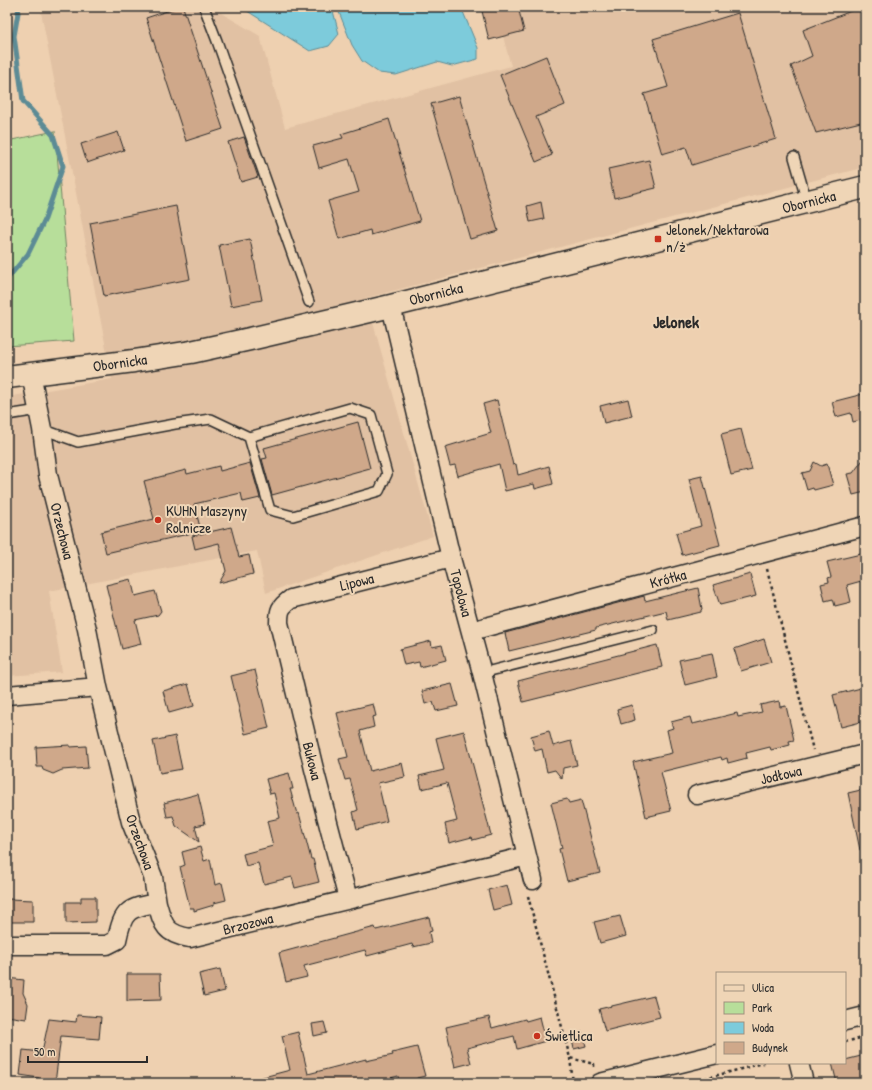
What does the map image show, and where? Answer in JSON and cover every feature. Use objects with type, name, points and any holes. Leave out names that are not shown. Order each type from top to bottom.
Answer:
[{"type":"main road","name":"Obornicka","points":[[7,377],[134,361],[191,352],[300,328],[864,188]]},
{"type":"street","name":"Topolowa","points":[[391,306],[451,558],[482,673],[533,880]]},
{"type":"street","name":"Orzechowa","points":[[31,374],[39,410],[48,475],[87,629],[98,687],[132,822],[153,877],[157,903]]},
{"type":"street","name":"Krótka","points":[[471,631],[865,526]]},
{"type":"street","name":"Lipowa","points":[[279,623],[279,614],[282,606],[291,599],[451,558]]},
{"type":"street","name":"Bukowa","points":[[279,623],[314,769],[348,899]]},
{"type":"street","points":[[7,695],[98,687]]},
{"type":"street","name":"Jodłowa","points":[[697,795],[865,754]]},
{"type":"street","name":"Brzozowa","points":[[157,903],[161,920],[167,930],[178,936],[190,938],[527,856]]},
{"type":"street","points":[[7,945],[107,945],[117,940],[120,923],[126,914],[137,907],[157,903]]},
{"type":"street","points":[[846,1021],[865,1016]]},
{"type":"street","points":[[600,1083],[716,1054]]},
{"type":"street","points":[[799,1064],[804,1083]]},
{"type":"lane","points":[[204,7],[309,302]]},
{"type":"lane","points":[[794,157],[807,202]]},
{"type":"lane","points":[[42,429],[78,442],[175,424],[211,420],[249,437],[350,408],[371,415],[387,474],[379,491],[293,516],[270,510],[249,437]]},
{"type":"lane","points":[[7,415],[39,410]]},
{"type":"lane","points":[[482,673],[653,630]]},
{"type":"path","points":[[767,569],[818,766]]},
{"type":"path","points":[[846,1042],[865,1037]]},
{"type":"path","points":[[570,1058],[573,1083]]},
{"type":"path","points":[[687,1083],[760,1064]]},
{"type":"shaded area","points":[[61,7],[211,7],[260,36],[285,128],[511,66],[495,7],[672,7],[674,11],[682,7],[865,7],[865,167],[366,298],[433,536],[266,593],[257,551],[49,591],[62,672],[7,676],[7,397],[112,379],[41,12]]},
{"type":"green space","points":[[55,131],[74,341],[7,346],[7,141]]},
{"type":"water","points":[[241,7],[461,7],[478,48],[478,59],[452,66],[437,62],[396,75],[379,73],[362,61],[352,45],[339,12],[333,11],[339,34],[329,46],[310,51]]},
{"type":"building","points":[[183,7],[223,129],[186,141],[146,18]]},
{"type":"building","points":[[481,7],[518,7],[524,31],[489,40]]},
{"type":"building","points":[[861,7],[865,7],[865,121],[816,133],[791,66],[812,56],[803,30]]},
{"type":"building","points":[[738,13],[776,139],[692,165],[686,147],[662,154],[644,94],[668,87],[653,39]]},
{"type":"building","points":[[546,56],[565,105],[536,117],[552,155],[536,162],[500,75]]},
{"type":"building","points":[[459,96],[498,231],[470,239],[431,104]]},
{"type":"building","points":[[389,119],[420,221],[371,235],[370,230],[339,239],[328,201],[359,192],[349,159],[319,168],[313,146],[343,138],[341,134]]},
{"type":"building","points":[[118,132],[124,150],[87,163],[81,144]]},
{"type":"building","points":[[244,137],[258,177],[241,182],[228,142]]},
{"type":"building","points":[[649,160],[656,188],[614,198],[608,169]]},
{"type":"building","points":[[541,202],[544,219],[530,222],[527,206]]},
{"type":"building","points":[[176,206],[190,279],[104,296],[90,223]]},
{"type":"building","points":[[250,239],[262,300],[231,306],[219,245]]},
{"type":"building","points":[[863,394],[865,401],[865,419],[853,422],[851,413],[836,417],[832,402]]},
{"type":"building","points":[[628,399],[632,416],[604,423],[600,406]]},
{"type":"building","points":[[497,400],[513,465],[516,464],[518,475],[549,466],[553,484],[535,489],[534,484],[505,491],[499,464],[458,476],[455,465],[450,466],[445,447],[491,433],[483,404]]},
{"type":"building","points":[[358,422],[370,468],[272,495],[262,459],[267,458],[264,448]]},
{"type":"building","points":[[741,429],[752,470],[731,475],[721,434]]},
{"type":"building","points":[[865,457],[865,492],[853,495],[847,474],[853,473]]},
{"type":"building","points":[[814,462],[821,466],[827,464],[833,485],[814,490],[813,488],[807,490],[802,473],[810,471]]},
{"type":"building","points":[[250,463],[260,498],[243,502],[241,493],[194,504],[201,531],[106,553],[101,532],[154,519],[144,481],[186,470],[187,474],[219,466],[220,471]]},
{"type":"building","points":[[702,476],[720,545],[682,555],[676,533],[701,526],[689,479]]},
{"type":"building","points":[[231,527],[239,557],[249,555],[253,574],[219,583],[226,571],[219,543],[195,549],[192,536]]},
{"type":"building","points":[[865,553],[865,580],[847,585],[851,602],[835,606],[833,599],[825,601],[821,584],[829,582],[828,578],[831,577],[827,562]]},
{"type":"building","points":[[750,574],[756,596],[720,605],[713,585]]},
{"type":"building","points":[[131,579],[135,596],[155,591],[161,611],[158,615],[135,620],[141,644],[122,649],[106,585]]},
{"type":"building","points":[[698,588],[702,609],[701,612],[668,620],[666,611],[509,651],[505,633],[644,596],[645,601]]},
{"type":"building","points":[[764,639],[771,662],[741,671],[734,649]]},
{"type":"building","points":[[431,641],[432,647],[442,645],[446,660],[420,667],[419,662],[404,665],[400,649]]},
{"type":"building","points":[[657,645],[662,667],[523,702],[518,681]]},
{"type":"building","points":[[712,653],[717,677],[685,685],[679,660]]},
{"type":"building","points":[[255,670],[269,728],[245,734],[231,676]]},
{"type":"building","points":[[188,684],[194,706],[169,713],[163,691]]},
{"type":"building","points":[[452,684],[458,706],[436,711],[433,702],[425,704],[422,691]]},
{"type":"building","points":[[865,687],[865,721],[841,727],[833,695]]},
{"type":"building","points":[[779,701],[780,707],[786,706],[794,740],[789,741],[790,745],[771,750],[770,747],[746,753],[747,758],[728,763],[727,758],[722,760],[721,757],[661,772],[671,811],[646,817],[633,762],[672,753],[667,730],[673,728],[671,722],[690,717],[692,724],[737,713],[738,717],[762,712],[760,705]]},
{"type":"building","points":[[373,704],[376,716],[372,717],[374,727],[360,731],[370,771],[402,763],[405,777],[378,783],[387,821],[357,829],[353,812],[358,810],[350,779],[345,780],[339,759],[348,757],[337,713]]},
{"type":"building","points":[[632,705],[635,720],[621,724],[617,709]]},
{"type":"building","points":[[464,731],[491,835],[473,840],[472,837],[449,843],[445,824],[457,821],[447,783],[422,789],[419,776],[444,770],[436,738]]},
{"type":"building","points":[[549,731],[553,746],[571,741],[577,765],[563,768],[562,779],[555,770],[547,772],[542,749],[535,751],[531,736]]},
{"type":"building","points":[[175,736],[182,769],[160,773],[153,741]]},
{"type":"building","points":[[70,745],[70,747],[86,746],[88,768],[62,770],[53,774],[43,770],[42,767],[37,767],[36,747]]},
{"type":"building","points":[[289,773],[293,789],[290,789],[297,814],[299,813],[311,859],[313,859],[319,882],[295,888],[292,877],[264,884],[258,863],[246,866],[243,854],[273,846],[267,821],[280,818],[274,793],[270,794],[266,779]]},
{"type":"building","points":[[865,789],[865,849],[860,850],[848,793]]},
{"type":"building","points":[[198,794],[205,824],[195,826],[199,842],[176,826],[173,816],[167,817],[164,803]]},
{"type":"building","points":[[567,799],[569,803],[581,800],[600,873],[567,881],[559,849],[562,848],[551,803]]},
{"type":"building","points":[[200,847],[204,861],[210,859],[215,885],[222,883],[226,900],[194,911],[194,908],[190,908],[180,867],[185,865],[182,852]]},
{"type":"building","points":[[507,885],[512,905],[493,910],[488,890]]},
{"type":"building","points":[[81,897],[96,897],[96,922],[66,923],[66,902],[81,902]]},
{"type":"building","points":[[9,899],[33,900],[33,922],[8,922],[7,901],[9,901]]},
{"type":"building","points":[[620,916],[626,936],[600,943],[594,922]]},
{"type":"building","points":[[429,917],[432,931],[429,932],[431,943],[413,947],[412,944],[367,956],[365,950],[304,966],[307,977],[286,982],[279,953],[375,927],[376,930]]},
{"type":"building","points":[[220,969],[225,991],[204,996],[199,974]]},
{"type":"building","points":[[127,974],[160,974],[161,1000],[127,1001]]},
{"type":"building","points":[[7,978],[24,980],[23,993],[28,1004],[26,1019],[7,1016]]},
{"type":"building","points":[[654,996],[660,1017],[605,1031],[599,1009]]},
{"type":"building","points":[[77,1015],[101,1017],[99,1039],[61,1036],[55,1083],[38,1083],[39,1078],[20,1075],[23,1050],[42,1052],[49,1019],[76,1022]]},
{"type":"building","points":[[489,1017],[492,1028],[525,1019],[526,1021],[540,1017],[546,1041],[517,1049],[514,1036],[467,1048],[471,1063],[455,1067],[446,1027]]},
{"type":"building","points":[[324,1022],[327,1033],[314,1036],[312,1024]]},
{"type":"building","points":[[298,1032],[308,1074],[366,1059],[366,1061],[393,1055],[392,1053],[417,1047],[425,1076],[417,1078],[414,1083],[407,1080],[399,1082],[398,1076],[372,1083],[256,1083],[256,1079],[290,1070],[282,1036]]},
{"type":"building","points":[[582,1032],[586,1046],[574,1049],[571,1035]]},
{"type":"building","points":[[865,1055],[865,1083],[837,1083],[832,1064],[846,1064],[846,1060]]},
{"type":"waterway","points":[[7,279],[28,254],[45,219],[63,166],[53,135],[23,101],[14,36],[19,7]]},
{"type":"place","name":"Jelonek/Nektarowa n/ż","points":[[658,239]]},
{"type":"place","name":"KUHN Maszyny Rolnicze","points":[[158,520]]},
{"type":"place","name":"Świetlica","points":[[537,1036]]},
{"type":"district","name":"Jelonek","points":[[676,322]]}]
